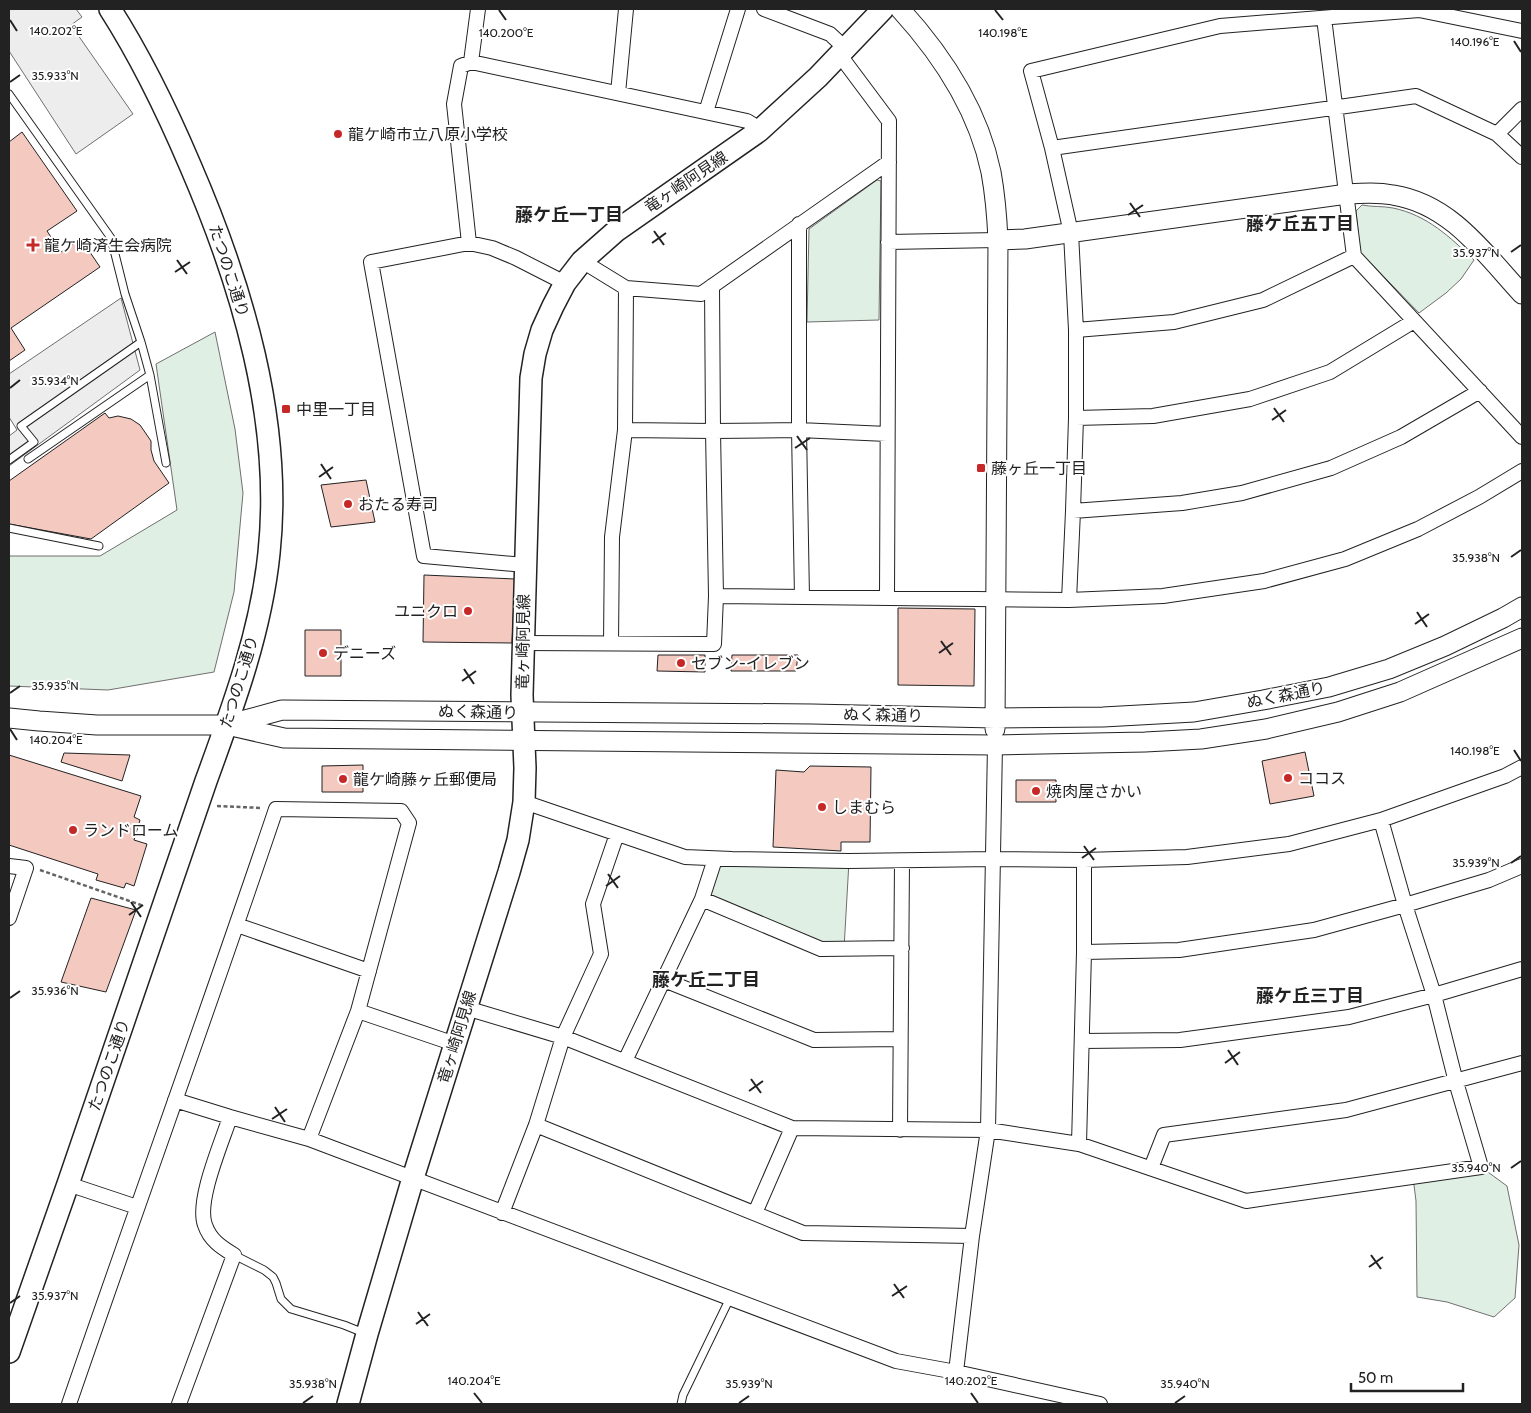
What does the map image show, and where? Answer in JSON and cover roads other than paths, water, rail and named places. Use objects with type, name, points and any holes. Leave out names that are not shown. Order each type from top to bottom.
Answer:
[{"type":"main road","name":"たつのこ通り","points":[[9,1352],[227,725],[253,640],[266,577],[269,551],[272,507],[269,440],[263,395],[238,295],[201,189],[153,82],[129,38],[110,9]]},
{"type":"main road","points":[[900,9],[938,54],[968,107],[982,138],[991,171],[997,213],[995,745]]},
{"type":"main road","name":"竜ヶ崎阿見線","points":[[348,1404],[366,1334],[413,1178],[518,840],[524,802],[523,643],[531,378],[542,330],[565,282],[582,261],[624,225],[759,131],[794,100],[878,13]]},
{"type":"main road","points":[[998,240],[1025,239],[1071,233],[1347,194],[1371,193],[1394,195],[1434,208],[1452,220],[1464,230],[1522,294]]},
{"type":"main road","name":"ぬく森通り","points":[[227,725],[282,710],[812,714],[995,718],[1103,717],[1194,712],[1329,687],[1389,669],[1445,646],[1522,607]]},
{"type":"main road","name":"ぬく森通り","points":[[9,718],[97,725],[227,725],[284,738],[995,745],[1146,742],[1201,739],[1266,729],[1338,712],[1400,692],[1522,638]]},
{"type":"street","points":[[471,62],[478,9]]},
{"type":"street","points":[[618,94],[626,9]]},
{"type":"street","points":[[706,112],[738,9]]},
{"type":"street","points":[[764,9],[830,34],[889,121],[887,597]]},
{"type":"street","points":[[1069,600],[1074,511],[1076,418],[1076,330],[1071,233],[1052,148],[1031,70],[1220,26],[1419,10],[1522,31]]},
{"type":"street","points":[[1324,18],[1354,256],[1522,436]]},
{"type":"street","points":[[470,244],[454,104],[461,66],[471,62],[747,121],[759,131]]},
{"type":"street","points":[[1052,148],[1416,96],[1497,134],[1522,156]]},
{"type":"street","points":[[1497,134],[1522,110]]},
{"type":"street","points":[[582,261],[626,288],[701,294],[889,162]]},
{"type":"street","points":[[799,224],[799,430],[802,597]]},
{"type":"street","points":[[888,242],[998,240]]},
{"type":"street","points":[[525,565],[424,556],[371,262],[470,244],[492,248],[565,282]]},
{"type":"street","points":[[1076,330],[1174,322],[1263,300],[1354,256]]},
{"type":"street","points":[[523,643],[714,644],[716,596],[712,286]]},
{"type":"street","points":[[611,643],[612,537],[625,430],[626,288]]},
{"type":"street","points":[[1076,418],[1153,416],[1250,399],[1330,372],[1414,321]]},
{"type":"street","points":[[1074,511],[1182,504],[1242,493],[1331,468],[1401,437],[1480,391]]},
{"type":"street","points":[[625,430],[799,430],[887,434]]},
{"type":"street","points":[[716,596],[1069,600],[1163,596],[1255,582],[1344,558],[1418,529],[1480,497],[1522,471]]},
{"type":"street","points":[[956,1372],[972,1236],[988,1130],[995,745]]},
{"type":"street","points":[[524,802],[685,857],[902,861],[992,859],[1084,860],[1187,857],[1288,844],[1381,820],[1505,776],[1522,767]]},
{"type":"street","points":[[69,1404],[276,809],[401,811],[409,823],[358,1011],[310,1139]]},
{"type":"street","points":[[466,1008],[563,1036],[792,1128],[988,1130],[1079,1144],[1246,1200],[1481,1167],[1456,1082],[1434,995],[1405,905],[1381,820]]},
{"type":"street","points":[[502,1213],[536,1125],[563,1036],[601,954],[592,904],[618,834]]},
{"type":"street","points":[[625,1061],[702,899],[715,859]]},
{"type":"street","points":[[1079,1144],[1084,952],[1084,860]]},
{"type":"street","points":[[900,1130],[902,861]]},
{"type":"street","points":[[9,866],[26,868],[9,918]]},
{"type":"street","points":[[1084,952],[1179,950],[1314,930],[1489,880],[1522,866]]},
{"type":"street","points":[[702,899],[821,949],[902,948]]},
{"type":"street","points":[[237,925],[369,971]]},
{"type":"street","points":[[1082,1041],[1180,1040],[1349,1017],[1434,995],[1522,969]]},
{"type":"street","points":[[664,980],[814,1040],[900,1039]]},
{"type":"street","points":[[358,1011],[455,1044]]},
{"type":"street","points":[[1151,1168],[1164,1135],[1346,1110],[1522,1063]]},
{"type":"street","points":[[175,1100],[310,1139],[896,1361],[956,1372],[1100,1404]]},
{"type":"street","points":[[179,1404],[234,1255],[221,1247],[211,1237],[204,1224],[203,1208],[210,1178],[230,1117]]},
{"type":"street","points":[[536,1125],[803,1233],[972,1236]]},
{"type":"street","points":[[755,1214],[792,1128]]},
{"type":"street","points":[[68,1184],[137,1207]]},
{"type":"lane","points":[[9,94],[110,238],[150,375],[166,463]]},
{"type":"lane","points":[[9,460],[34,442],[21,426],[141,342]]},
{"type":"lane","points":[[28,459],[150,375]]},
{"type":"lane","points":[[9,528],[99,546]]},
{"type":"lane","points":[[234,1255],[264,1270],[273,1277],[281,1299],[291,1309],[344,1325],[366,1334]]},
{"type":"lane","points":[[681,1404],[683,1395],[730,1298]]},
{"type":"place","name":"龍ケ崎市立八原小学校","points":[[338,134]]},
{"type":"place","name":"龍ケ崎済生会病院","points":[[33,245]]},
{"type":"place","name":"中里一丁目","points":[[286,409]]},
{"type":"place","name":"藤ヶ丘一丁目","points":[[981,468]]},
{"type":"place","name":"おたる寿司","points":[[348,504]]},
{"type":"place","name":"ユニクロ","points":[[468,611]]},
{"type":"place","name":"デニーズ","points":[[323,653]]},
{"type":"place","name":"セブン-イレブン","points":[[681,663]]},
{"type":"place","name":"ココス","points":[[1288,778]]},
{"type":"place","name":"龍ケ崎藤ヶ丘郵便局","points":[[343,779]]},
{"type":"place","name":"焼肉屋さかい","points":[[1036,791]]},
{"type":"place","name":"しまむら","points":[[822,807]]},
{"type":"place","name":"ランドローム","points":[[73,830]]},
{"type":"district","name":"藤ケ丘一丁目","points":[[569,215]]},
{"type":"district","name":"藤ケ丘五丁目","points":[[1300,224]]},
{"type":"district","name":"藤ケ丘二丁目","points":[[706,980]]},
{"type":"district","name":"藤ケ丘三丁目","points":[[1310,996]]}]
